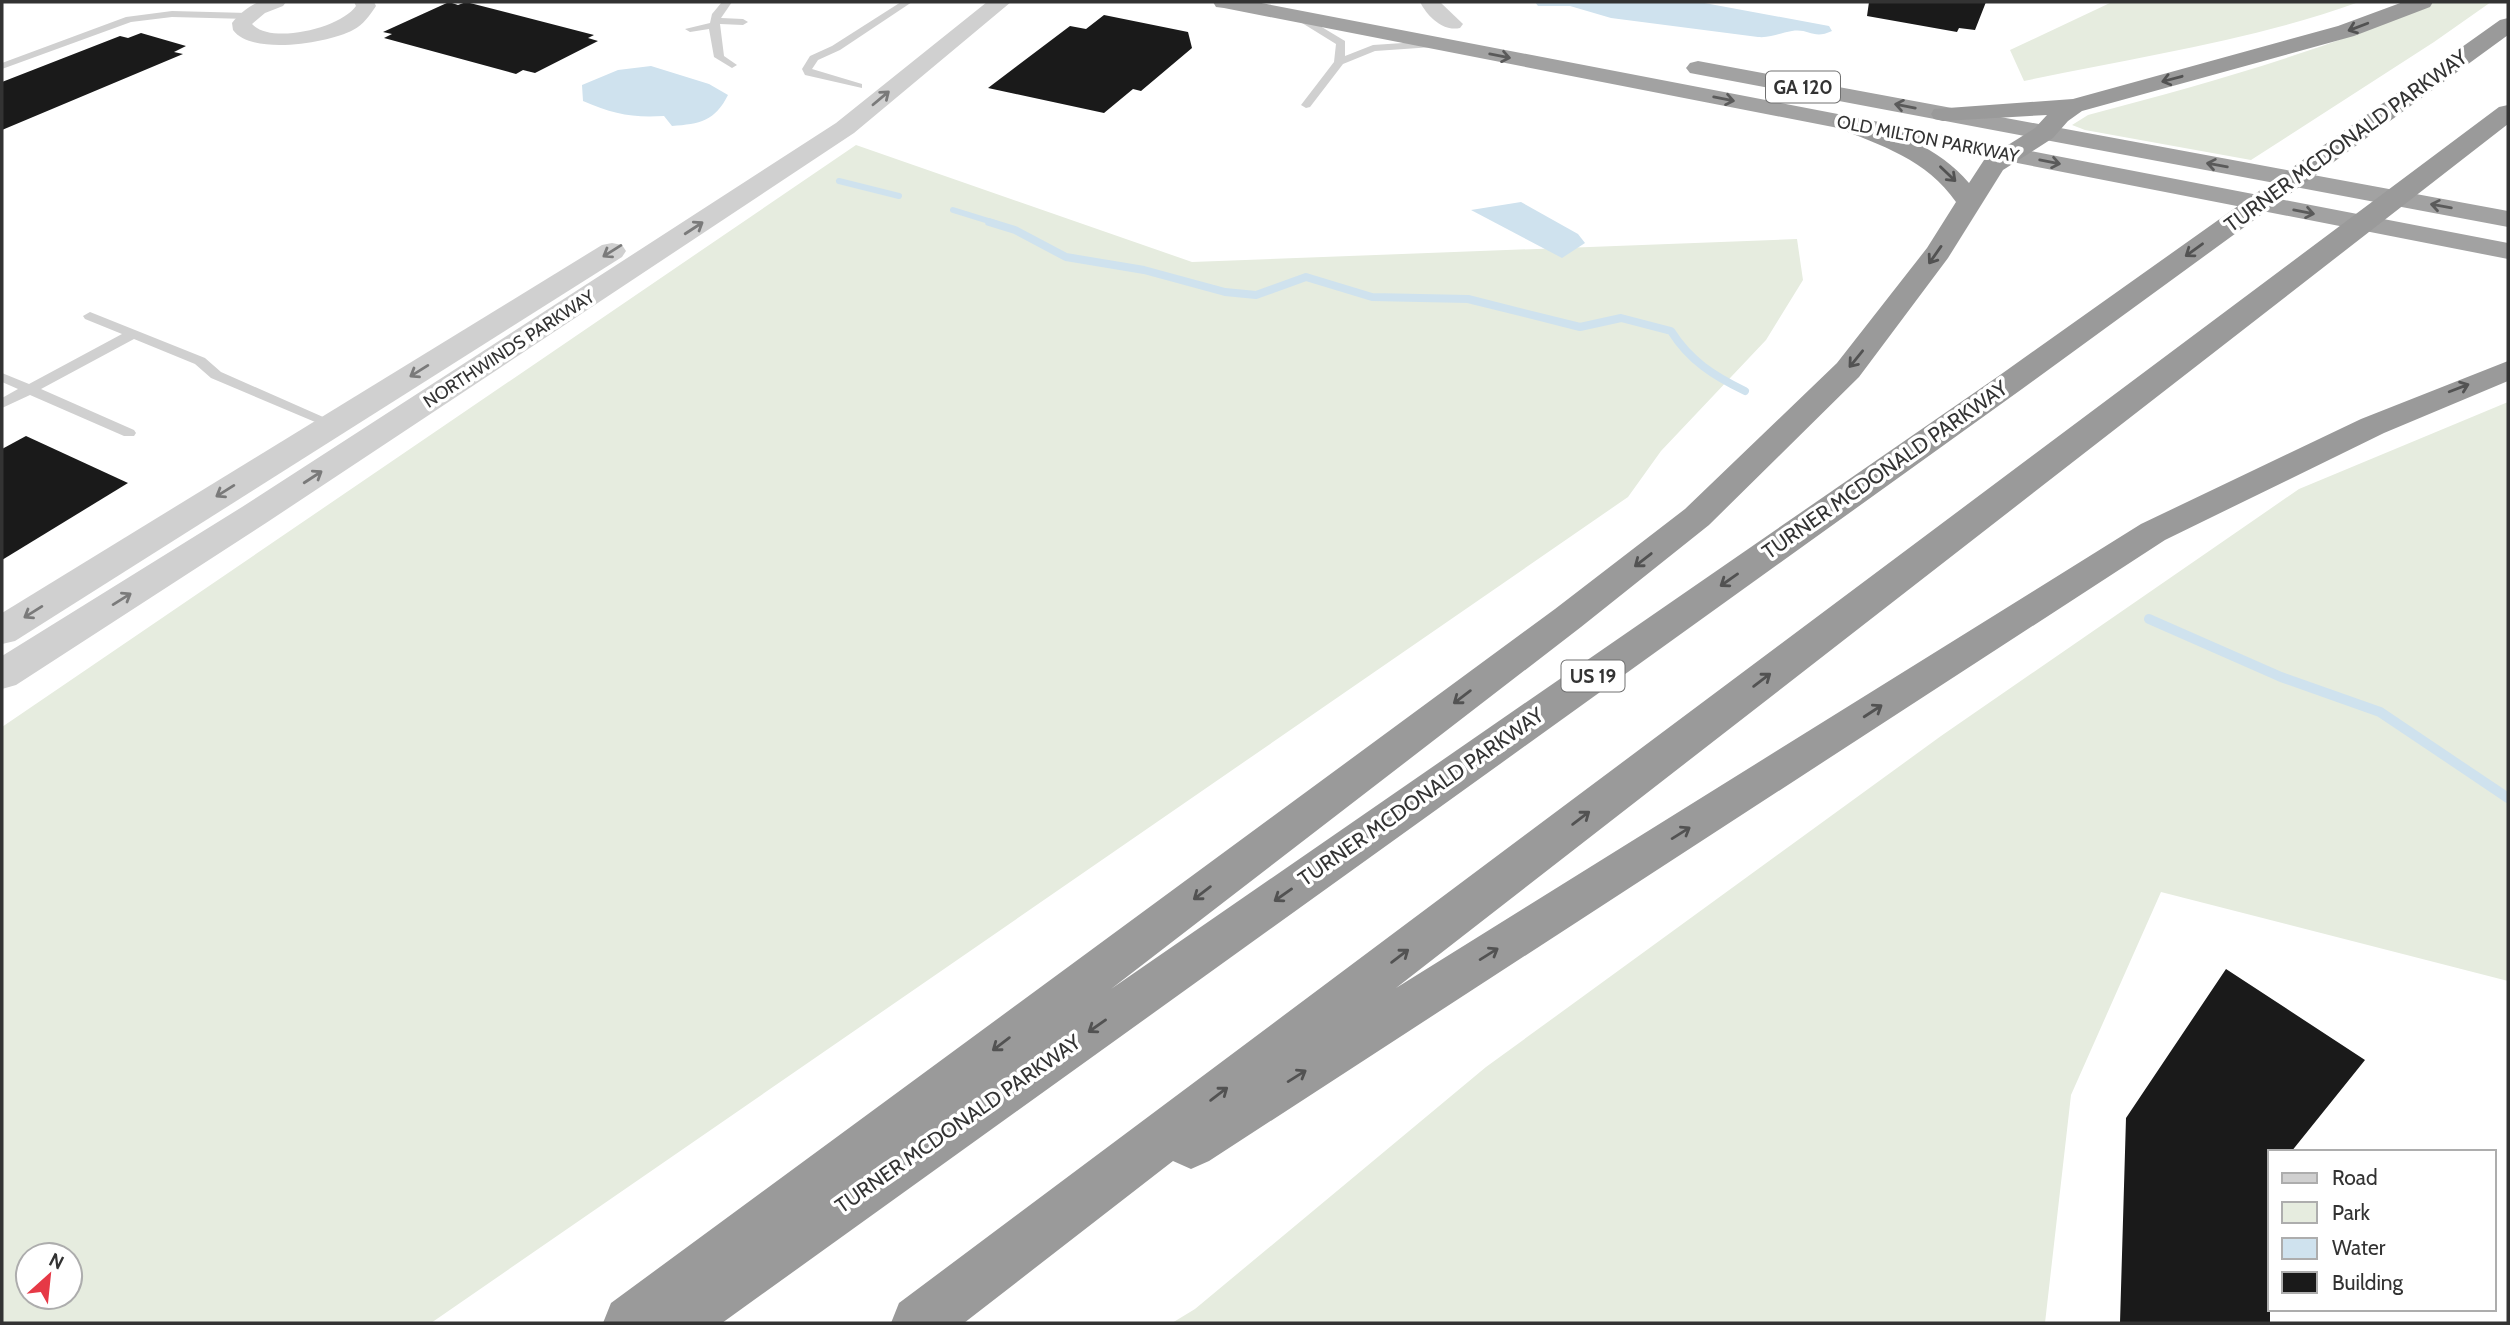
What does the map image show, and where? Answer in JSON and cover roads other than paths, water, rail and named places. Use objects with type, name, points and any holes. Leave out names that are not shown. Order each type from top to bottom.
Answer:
[{"type":"highway","name":"OLD MILTON PARKWAY","points":[[1224,2],[2508,251]]},
{"type":"highway","points":[[1943,114],[2074,106],[2346,31],[2422,2]]},
{"type":"highway","points":[[1412,16],[1480,29]]},
{"type":"highway","name":"TURNER MCDONALD PARKWAY","points":[[675,1323],[2011,382],[2508,25]]},
{"type":"highway","name":"OLD MILTON PARKWAY","points":[[1669,63],[2508,219]]},
{"type":"highway","points":[[631,1323],[1568,618],[1697,517],[1745,473],[1847,370],[1914,284],[1993,165],[2044,133],[2059,116],[2074,106]]},
{"type":"highway","points":[[919,1323],[2508,112]]},
{"type":"highway","points":[[1844,122],[1931,160],[1953,177],[1970,203]]},
{"type":"highway","points":[[970,1283],[2153,532],[2277,470],[2447,393],[2508,370]]},
{"type":"street","points":[[274,2],[248,16],[242,23],[243,30],[250,35],[264,38],[302,37],[322,33],[355,20],[364,13],[364,2]]},
{"type":"street","name":"NORTHWINDS PARKWAY","points":[[2,631],[644,231],[797,131],[969,2]]},
{"type":"street","name":"NORTHWINDS PARKWAY","points":[[2,675],[370,440],[845,128],[1000,2]]},
{"type":"street","points":[[1430,2],[1434,10],[1453,24]]},
{"type":"street","points":[[332,424],[370,440]]},
{"type":"lane","points":[[711,2],[725,3],[713,23],[719,57],[732,65]]},
{"type":"lane","points":[[858,86],[817,76],[807,69],[814,58],[836,48],[907,2]]},
{"type":"lane","points":[[172,14],[185,4]]},
{"type":"lane","points":[[2,66],[115,23],[172,14],[248,16]]},
{"type":"lane","points":[[1297,16],[1341,43],[1339,62]]},
{"type":"lane","points":[[690,29],[713,23],[743,22]]},
{"type":"lane","points":[[1306,105],[1339,62],[1373,48],[1433,44]]},
{"type":"lane","points":[[90,316],[200,360],[216,375],[332,424]]},
{"type":"lane","points":[[2,404],[133,334]]},
{"type":"lane","points":[[2,377],[129,433]]},
{"type":"water","points":[[1535,2],[1699,2],[1829,26],[1832,31],[1815,34],[1798,31],[1758,37],[1611,18],[1570,6],[1538,6]]},
{"type":"water","points":[[651,66],[709,84],[728,95],[718,111],[706,120],[672,126],[664,116],[623,114],[583,101],[582,85],[618,70]]},
{"type":"water","points":[[1521,202],[1578,234],[1585,243],[1562,258],[1471,210]]},
{"type":"waterway","points":[[839,181],[899,196]]},
{"type":"waterway","points":[[953,210],[995,223]]},
{"type":"waterway","points":[[989,222],[1015,230],[1066,257],[1144,270],[1225,292],[1256,295],[1306,277],[1372,297],[1468,299],[1580,327],[1621,318],[1671,331],[1703,367],[1745,391]]},
{"type":"waterway","points":[[2149,619],[2281,677],[2380,712],[2508,798]]}]
